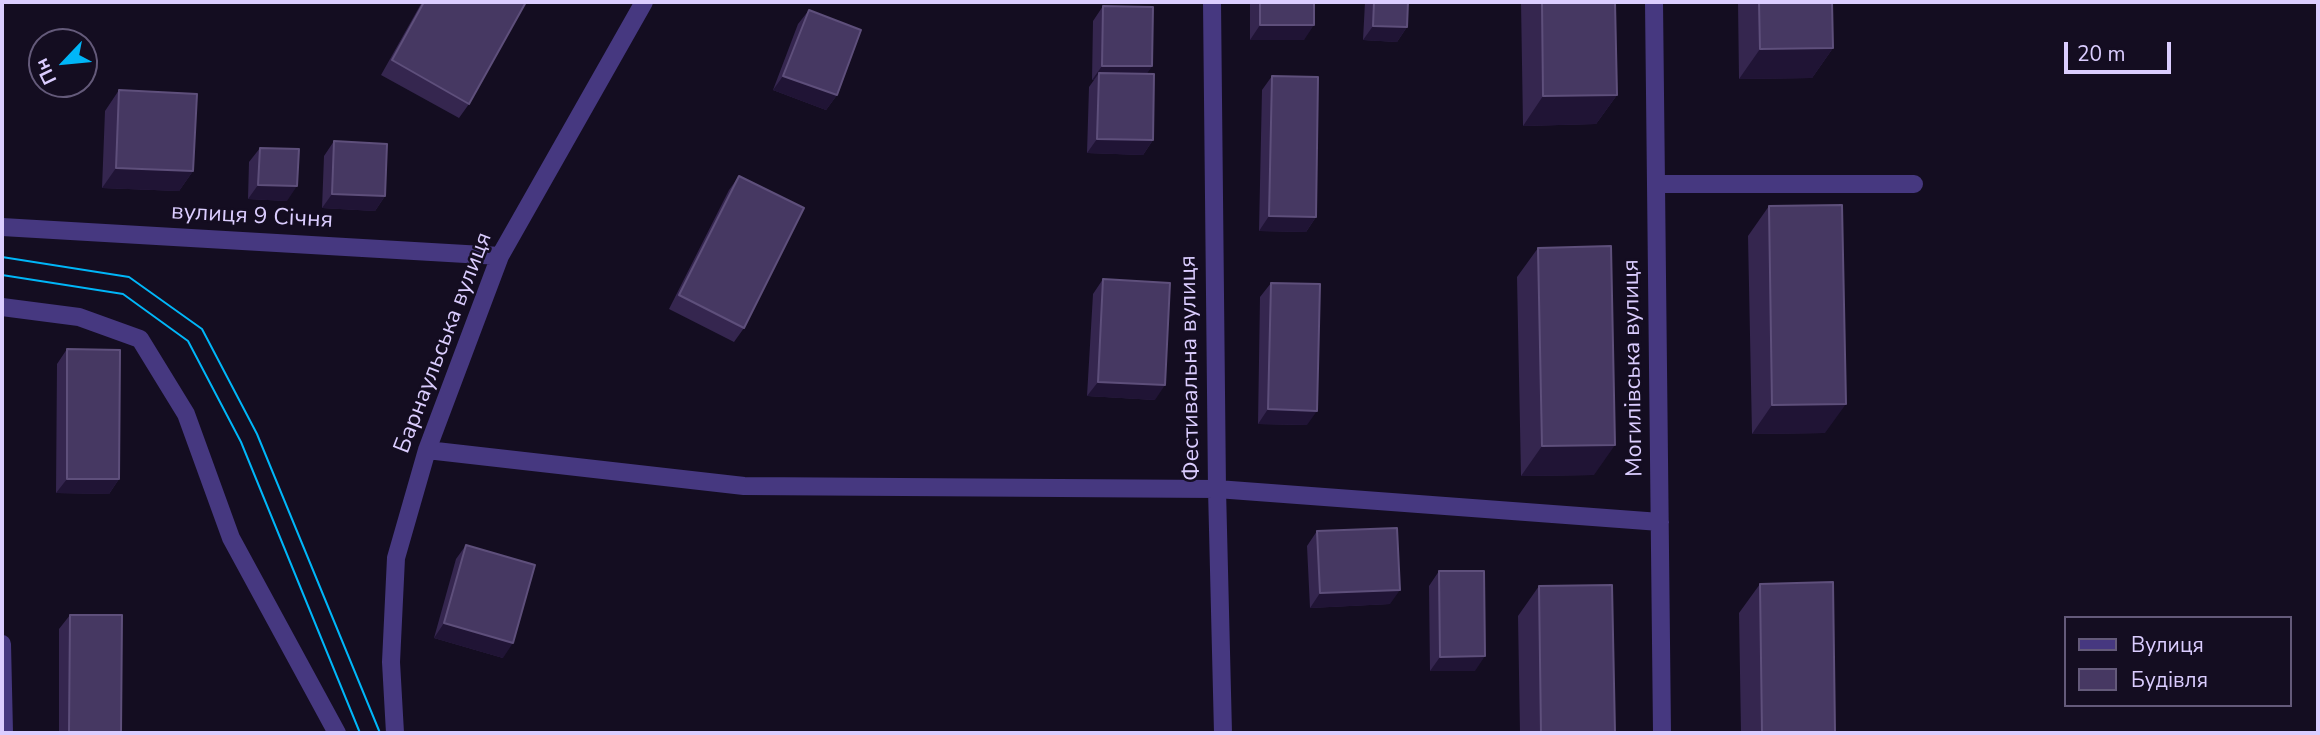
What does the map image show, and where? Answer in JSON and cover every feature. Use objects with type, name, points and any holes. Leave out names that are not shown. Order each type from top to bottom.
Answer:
[{"type":"street","name":"Барнаульська вулиця","points":[[395,733],[391,662],[396,558],[427,450],[500,256],[644,2]]},
{"type":"street","name":"Фестивальна вулиця","points":[[1212,2],[1217,489],[1223,733]]},
{"type":"street","name":"Могилівська вулиця","points":[[1654,2],[1662,733]]},
{"type":"street","points":[[1656,184],[1914,184]]},
{"type":"street","name":"вулиця 9 Січня","points":[[2,227],[500,256]]},
{"type":"street","points":[[2,307],[79,317],[141,339],[186,414],[230,538],[337,733]]},
{"type":"street","points":[[427,450],[744,486],[1217,489],[1660,522]]},
{"type":"street","points":[[2,644],[4,733]]},
{"type":"building","points":[[424,2],[526,2],[469,104],[392,60]]},
{"type":"building","points":[[1260,2],[1314,2],[1314,25],[1260,25]]},
{"type":"building","points":[[1374,2],[1408,2],[1407,27],[1373,26]]},
{"type":"building","points":[[1542,2],[1615,2],[1617,95],[1543,96]]},
{"type":"building","points":[[1759,2],[1832,2],[1833,48],[1760,49]]},
{"type":"building","points":[[1103,6],[1153,7],[1152,66],[1102,66]]},
{"type":"building","points":[[809,10],[861,30],[837,95],[783,76]]},
{"type":"building","points":[[1099,73],[1154,74],[1153,140],[1097,139]]},
{"type":"building","points":[[1272,76],[1318,77],[1316,217],[1269,216]]},
{"type":"building","points":[[119,90],[197,94],[193,171],[116,168]]},
{"type":"building","points":[[334,141],[387,144],[385,196],[332,194]]},
{"type":"building","points":[[260,148],[299,149],[297,186],[258,185]]},
{"type":"building","points":[[739,176],[804,208],[744,328],[679,295]]},
{"type":"building","points":[[1842,205],[1846,404],[1772,405],[1769,206]]},
{"type":"building","points":[[1611,246],[1615,445],[1542,446],[1538,248]]},
{"type":"building","points":[[1103,279],[1170,283],[1165,385],[1098,382]]},
{"type":"building","points":[[1271,283],[1320,284],[1317,411],[1268,409]]},
{"type":"building","points":[[67,349],[120,350],[119,479],[67,479]]},
{"type":"building","points":[[1397,528],[1400,590],[1320,593],[1317,531]]},
{"type":"building","points":[[466,545],[535,565],[513,643],[444,623]]},
{"type":"building","points":[[1439,571],[1484,571],[1485,656],[1440,657]]},
{"type":"building","points":[[1833,582],[1835,733],[1762,733],[1760,584]]},
{"type":"building","points":[[1612,585],[1615,733],[1541,733],[1539,586]]},
{"type":"building","points":[[70,615],[122,615],[121,733],[69,733]]},
{"type":"tram line","points":[[2,257],[129,277],[202,329],[257,434],[380,733]]},
{"type":"tram line","points":[[2,275],[123,294],[188,341],[241,442],[360,733]]}]
